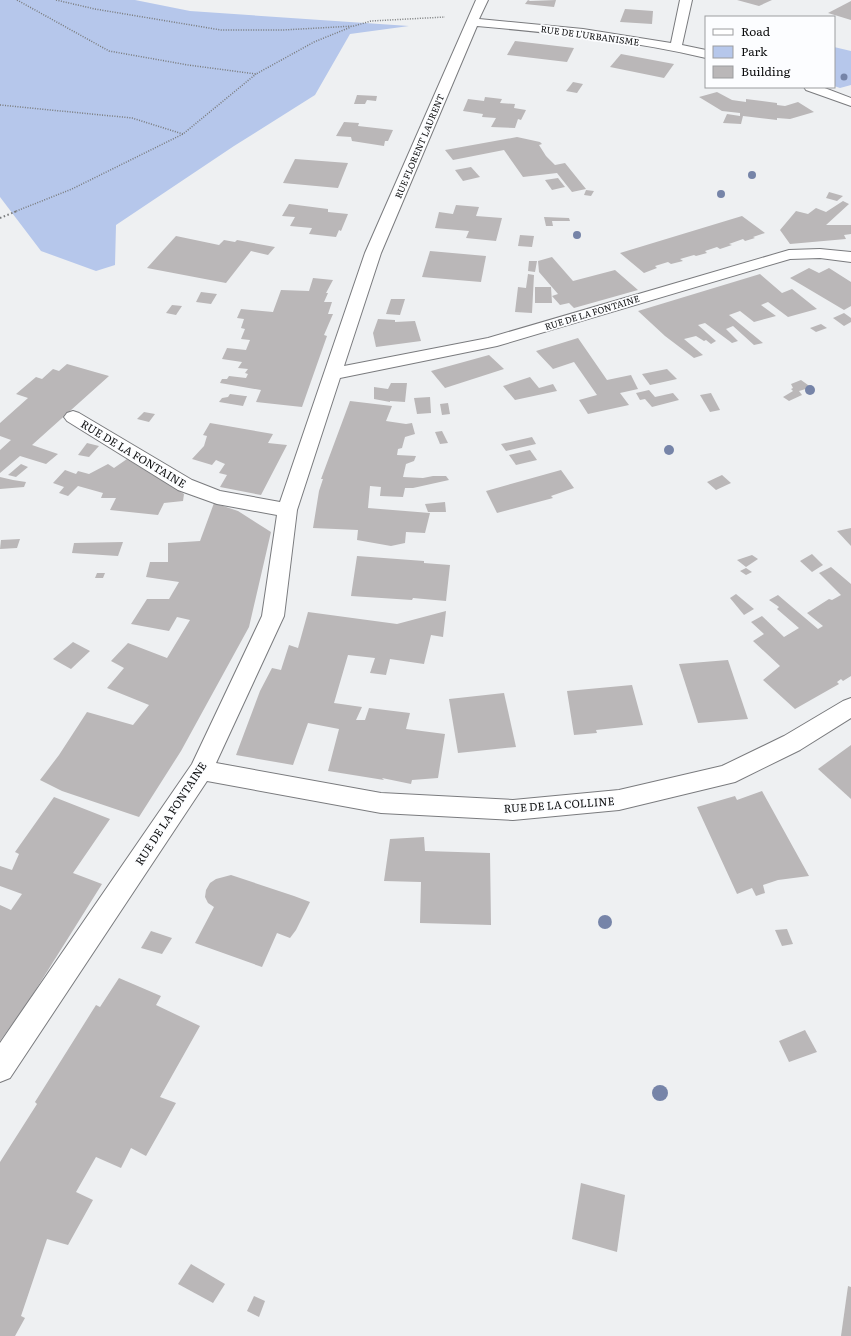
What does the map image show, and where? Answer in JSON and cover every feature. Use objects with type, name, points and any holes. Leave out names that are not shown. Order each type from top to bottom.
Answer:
[{"type":"street","name":"RUE FLORENT LAURENT","points":[[360,293],[373,253],[482,0]]},
{"type":"street","points":[[676,47],[686,0]]},
{"type":"street","name":"RUE DE L'URBANISME","points":[[474,19],[583,32],[676,47],[705,54]]},
{"type":"street","points":[[813,88],[851,102]]},
{"type":"street","name":"RUE DE LA FONTAINE","points":[[332,374],[491,342],[789,255],[812,252],[830,253],[851,257]]},
{"type":"street","name":"RUE DE LA FONTAINE","points":[[0,1068],[201,770],[273,616],[288,510],[360,293]]},
{"type":"street","name":"RUE DE LA FONTAINE","points":[[73,417],[185,485],[217,497],[288,510]]},
{"type":"street","name":"RUE DE LA COLLINE","points":[[201,770],[381,803],[513,810],[619,800],[727,775],[792,743],[851,707]]},
{"type":"path","points":[[17,0],[109,51],[188,65],[256,74]]},
{"type":"path","points":[[56,0],[95,9],[221,30],[283,30],[354,26]]},
{"type":"path","points":[[0,218],[72,190],[183,134],[256,74],[314,42],[371,21],[424,17],[474,19]]},
{"type":"path","points":[[0,105],[132,118],[183,134]]},
{"type":"green space","points":[[0,0],[135,0],[190,11],[409,26],[350,34],[315,95],[234,146],[116,225],[115,265],[96,271],[41,251],[0,197]]},
{"type":"green space","points":[[835,47],[851,51],[851,85],[840,88],[835,86]]},
{"type":"building","points":[[528,0],[556,0],[554,7],[525,4]]},
{"type":"building","points":[[737,0],[772,0],[759,6]]},
{"type":"building","points":[[851,1],[851,20],[828,13]]},
{"type":"building","points":[[625,9],[653,11],[652,24],[620,22]]},
{"type":"building","points":[[515,41],[574,48],[567,62],[507,55]]},
{"type":"building","points":[[621,54],[674,64],[664,78],[610,67]]},
{"type":"building","points":[[573,82],[583,84],[577,93],[566,91]]},
{"type":"building","points":[[717,92],[732,100],[746,102],[746,99],[777,103],[777,105],[785,106],[798,102],[814,112],[790,119],[777,118],[777,120],[743,116],[741,124],[723,123],[727,114],[740,116],[740,113],[722,111],[699,97]]},
{"type":"building","points":[[357,95],[377,96],[376,101],[367,100],[365,104],[354,104]]},
{"type":"building","points":[[485,97],[502,99],[500,103],[515,104],[514,108],[526,110],[521,120],[518,119],[515,128],[491,127],[496,118],[482,117],[483,114],[463,111],[468,99],[484,101]]},
{"type":"building","points":[[344,122],[359,123],[358,126],[393,130],[388,141],[385,141],[384,146],[352,141],[351,137],[336,136]]},
{"type":"building","points":[[517,137],[540,142],[542,144],[539,145],[546,156],[555,165],[565,163],[586,189],[572,192],[557,173],[523,177],[504,150],[453,160],[445,150]]},
{"type":"building","points":[[295,159],[348,163],[338,188],[283,183]]},
{"type":"building","points":[[471,167],[480,177],[463,181],[455,170]]},
{"type":"building","points":[[558,178],[565,187],[552,190],[545,180]]},
{"type":"building","points":[[586,190],[594,191],[591,196],[584,195]]},
{"type":"building","points":[[829,192],[843,196],[837,201],[826,198]]},
{"type":"building","points":[[843,201],[849,204],[826,225],[851,225],[851,234],[844,235],[846,239],[790,244],[780,230],[796,211],[808,214],[816,208],[826,212]]},
{"type":"building","points":[[289,204],[328,209],[328,212],[348,214],[341,231],[339,230],[336,237],[309,234],[312,228],[290,226],[295,217],[282,216]]},
{"type":"building","points":[[456,205],[479,207],[476,216],[502,218],[496,241],[466,238],[469,231],[435,228],[439,212],[453,214]]},
{"type":"building","points":[[742,216],[765,233],[745,241],[743,239],[720,249],[717,247],[705,251],[707,253],[680,259],[683,261],[671,264],[668,262],[655,266],[657,268],[644,273],[620,253]]},
{"type":"building","points":[[544,217],[569,218],[570,221],[552,221],[553,226],[546,226]]},
{"type":"building","points":[[520,235],[534,236],[532,247],[518,246]]},
{"type":"building","points":[[176,236],[219,245],[224,240],[235,242],[237,240],[275,247],[268,255],[251,251],[226,283],[147,268]]},
{"type":"building","points":[[430,251],[486,256],[481,282],[422,277]]},
{"type":"building","points":[[552,257],[573,281],[615,270],[638,290],[574,308],[569,303],[560,305],[552,296],[558,294],[539,272],[538,261]]},
{"type":"building","points":[[529,261],[537,261],[535,272],[528,271]]},
{"type":"building","points":[[809,268],[819,273],[829,268],[851,282],[851,306],[844,310],[790,278]]},
{"type":"building","points":[[528,274],[534,275],[532,313],[515,312],[518,287],[526,288]]},
{"type":"building","points":[[760,274],[782,293],[792,289],[817,309],[788,317],[768,302],[761,305],[776,316],[754,322],[740,311],[729,315],[763,343],[754,345],[733,326],[726,329],[738,341],[732,343],[705,323],[698,325],[716,341],[711,344],[696,336],[684,339],[703,355],[694,358],[665,336],[638,311]]},
{"type":"building","points":[[313,278],[333,280],[326,293],[328,293],[324,302],[332,302],[328,314],[333,314],[324,335],[327,336],[302,407],[256,402],[261,390],[220,383],[222,379],[227,379],[229,376],[246,378],[248,374],[245,373],[248,369],[238,368],[242,362],[222,359],[227,348],[246,350],[250,340],[241,339],[245,329],[241,328],[244,319],[237,318],[241,309],[273,312],[281,290],[309,291]]},
{"type":"building","points":[[535,287],[551,287],[552,303],[535,303]]},
{"type":"building","points":[[201,292],[217,294],[211,304],[196,302]]},
{"type":"building","points":[[391,299],[405,299],[400,315],[386,314]]},
{"type":"building","points":[[172,305],[182,306],[176,315],[166,313]]},
{"type":"building","points":[[844,313],[851,318],[851,322],[844,326],[833,318]]},
{"type":"building","points":[[378,319],[395,320],[395,322],[415,321],[421,341],[376,347],[373,333]]},
{"type":"building","points":[[821,324],[827,328],[816,332],[810,328]]},
{"type":"building","points":[[578,338],[607,380],[631,375],[638,389],[620,393],[629,405],[588,414],[579,400],[597,395],[574,362],[553,369],[536,351]]},
{"type":"building","points":[[489,355],[504,369],[445,388],[431,371]]},
{"type":"building","points":[[67,364],[109,376],[32,445],[58,454],[46,464],[20,456],[0,473],[0,450],[11,440],[0,436],[0,423],[28,398],[16,394],[36,377],[42,379],[53,369],[59,371]]},
{"type":"building","points":[[667,369],[677,379],[650,385],[642,374]]},
{"type":"building","points":[[530,377],[539,388],[553,384],[557,391],[515,400],[503,386]]},
{"type":"building","points":[[801,380],[808,385],[809,388],[799,391],[802,395],[789,401],[783,397],[793,391],[791,389],[793,388],[791,384]]},
{"type":"building","points":[[391,383],[407,383],[405,402],[390,402],[374,399],[374,387],[388,389]]},
{"type":"building","points":[[649,390],[655,397],[673,393],[679,400],[652,407],[645,399],[640,400],[636,393]]},
{"type":"building","points":[[711,393],[720,410],[710,412],[700,395]]},
{"type":"building","points":[[230,394],[247,396],[243,406],[219,402],[222,398],[228,397]]},
{"type":"building","points":[[430,397],[431,413],[417,414],[414,398]]},
{"type":"building","points":[[350,401],[392,406],[386,421],[406,424],[412,423],[415,434],[405,437],[402,448],[398,449],[397,455],[416,456],[414,461],[406,464],[403,477],[423,478],[446,476],[449,480],[413,488],[405,488],[403,497],[380,496],[381,487],[370,486],[368,508],[430,513],[425,533],[406,532],[405,543],[391,546],[357,540],[358,530],[313,528],[319,491],[323,479],[321,479]]},
{"type":"building","points":[[448,403],[450,414],[442,415],[440,404]]},
{"type":"building","points":[[144,412],[155,414],[149,422],[137,419]]},
{"type":"building","points":[[210,423],[273,434],[268,443],[287,445],[261,495],[220,487],[227,475],[219,473],[225,464],[216,460],[212,465],[192,459],[204,446],[207,436],[203,435]]},
{"type":"building","points":[[442,431],[448,443],[440,444],[435,432]]},
{"type":"building","points":[[532,437],[536,444],[506,451],[501,444]]},
{"type":"building","points":[[87,443],[99,446],[89,457],[78,455]]},
{"type":"building","points":[[530,450],[537,460],[516,465],[509,455]]},
{"type":"building","points":[[127,459],[184,494],[183,501],[164,503],[158,515],[110,510],[116,498],[101,498],[103,493],[78,486],[68,496],[59,493],[64,487],[53,483],[65,470],[76,474],[78,471],[89,474],[108,464],[114,468]]},
{"type":"building","points":[[21,464],[28,467],[16,477],[8,475]]},
{"type":"building","points":[[561,470],[574,488],[551,496],[553,498],[497,513],[486,491]]},
{"type":"building","points":[[722,475],[731,483],[716,490],[707,482]]},
{"type":"building","points":[[0,477],[26,482],[24,487],[0,489]]},
{"type":"building","points":[[445,502],[446,512],[428,512],[425,504]]},
{"type":"building","points":[[214,503],[238,511],[271,532],[249,627],[181,751],[139,817],[62,791],[40,780],[59,755],[87,712],[133,725],[149,705],[107,688],[124,668],[111,661],[128,643],[167,658],[190,620],[177,617],[169,631],[131,624],[147,599],[169,599],[179,582],[146,577],[150,562],[168,562],[168,543],[200,541]]},
{"type":"building","points":[[851,528],[851,546],[837,531]]},
{"type":"building","points":[[20,539],[17,548],[0,549],[1,540]]},
{"type":"building","points":[[123,542],[118,556],[72,553],[74,543]]},
{"type":"building","points":[[812,554],[823,565],[812,572],[800,561]]},
{"type":"building","points":[[752,555],[758,559],[746,567],[737,560]]},
{"type":"building","points":[[357,556],[424,561],[424,563],[450,565],[446,601],[413,598],[412,600],[351,596]]},
{"type":"building","points":[[831,567],[851,584],[851,676],[843,681],[841,679],[837,682],[839,684],[795,709],[763,680],[780,666],[753,641],[764,634],[751,622],[762,616],[784,637],[799,628],[777,609],[779,607],[769,600],[778,595],[818,629],[823,626],[807,613],[829,599],[832,600],[841,595],[819,573]]},
{"type":"building","points":[[746,568],[752,572],[746,575],[740,571]]},
{"type":"building","points":[[97,573],[105,573],[103,578],[95,578]]},
{"type":"building","points":[[736,594],[754,609],[744,615],[730,598]]},
{"type":"building","points":[[446,611],[443,637],[431,635],[424,664],[390,659],[386,675],[370,673],[375,658],[348,655],[334,703],[362,707],[356,720],[365,720],[369,708],[410,713],[406,729],[445,734],[438,778],[412,780],[411,784],[382,778],[384,780],[328,771],[339,729],[308,723],[293,765],[236,755],[260,691],[272,668],[281,670],[289,645],[298,648],[308,612],[397,624]]},
{"type":"building","points":[[73,642],[90,651],[71,669],[53,659]]},
{"type":"building","points":[[728,660],[748,719],[698,723],[679,664]]},
{"type":"building","points":[[632,685],[643,725],[596,730],[597,733],[574,735],[567,691]]},
{"type":"building","points":[[504,693],[516,747],[458,753],[449,699]]},
{"type":"building","points":[[851,745],[851,799],[818,769]]},
{"type":"building","points":[[762,791],[809,876],[778,880],[763,885],[765,893],[756,896],[752,888],[737,894],[697,807],[735,796],[737,800]]},
{"type":"building","points":[[54,797],[110,819],[73,873],[102,884],[28,1002],[0,1041],[0,905],[11,910],[22,894],[0,886],[0,866],[12,870],[19,854],[15,852]]},
{"type":"building","points":[[424,837],[425,851],[490,853],[491,925],[420,923],[421,882],[384,881],[390,839]]},
{"type":"building","points":[[231,875],[310,902],[296,930],[290,938],[277,933],[262,967],[195,943],[214,907],[208,903],[205,897],[206,890],[210,883],[216,879]]},
{"type":"building","points":[[787,929],[793,944],[782,946],[775,930]]},
{"type":"building","points":[[151,931],[172,938],[162,954],[141,948]]},
{"type":"building","points":[[119,978],[161,996],[156,1005],[200,1026],[160,1097],[176,1103],[146,1156],[131,1148],[121,1168],[96,1157],[76,1192],[93,1200],[68,1245],[47,1239],[21,1316],[25,1318],[15,1336],[0,1336],[0,1162],[37,1104],[35,1102],[96,1005],[100,1007]]},
{"type":"building","points":[[805,1030],[817,1052],[789,1062],[779,1041]]},
{"type":"building","points":[[581,1183],[625,1195],[617,1252],[572,1239]]},
{"type":"building","points":[[191,1264],[225,1284],[213,1303],[178,1284]]},
{"type":"building","points":[[848,1286],[851,1287],[851,1336],[841,1336]]},
{"type":"building","points":[[254,1296],[265,1301],[259,1317],[247,1311]]}]
